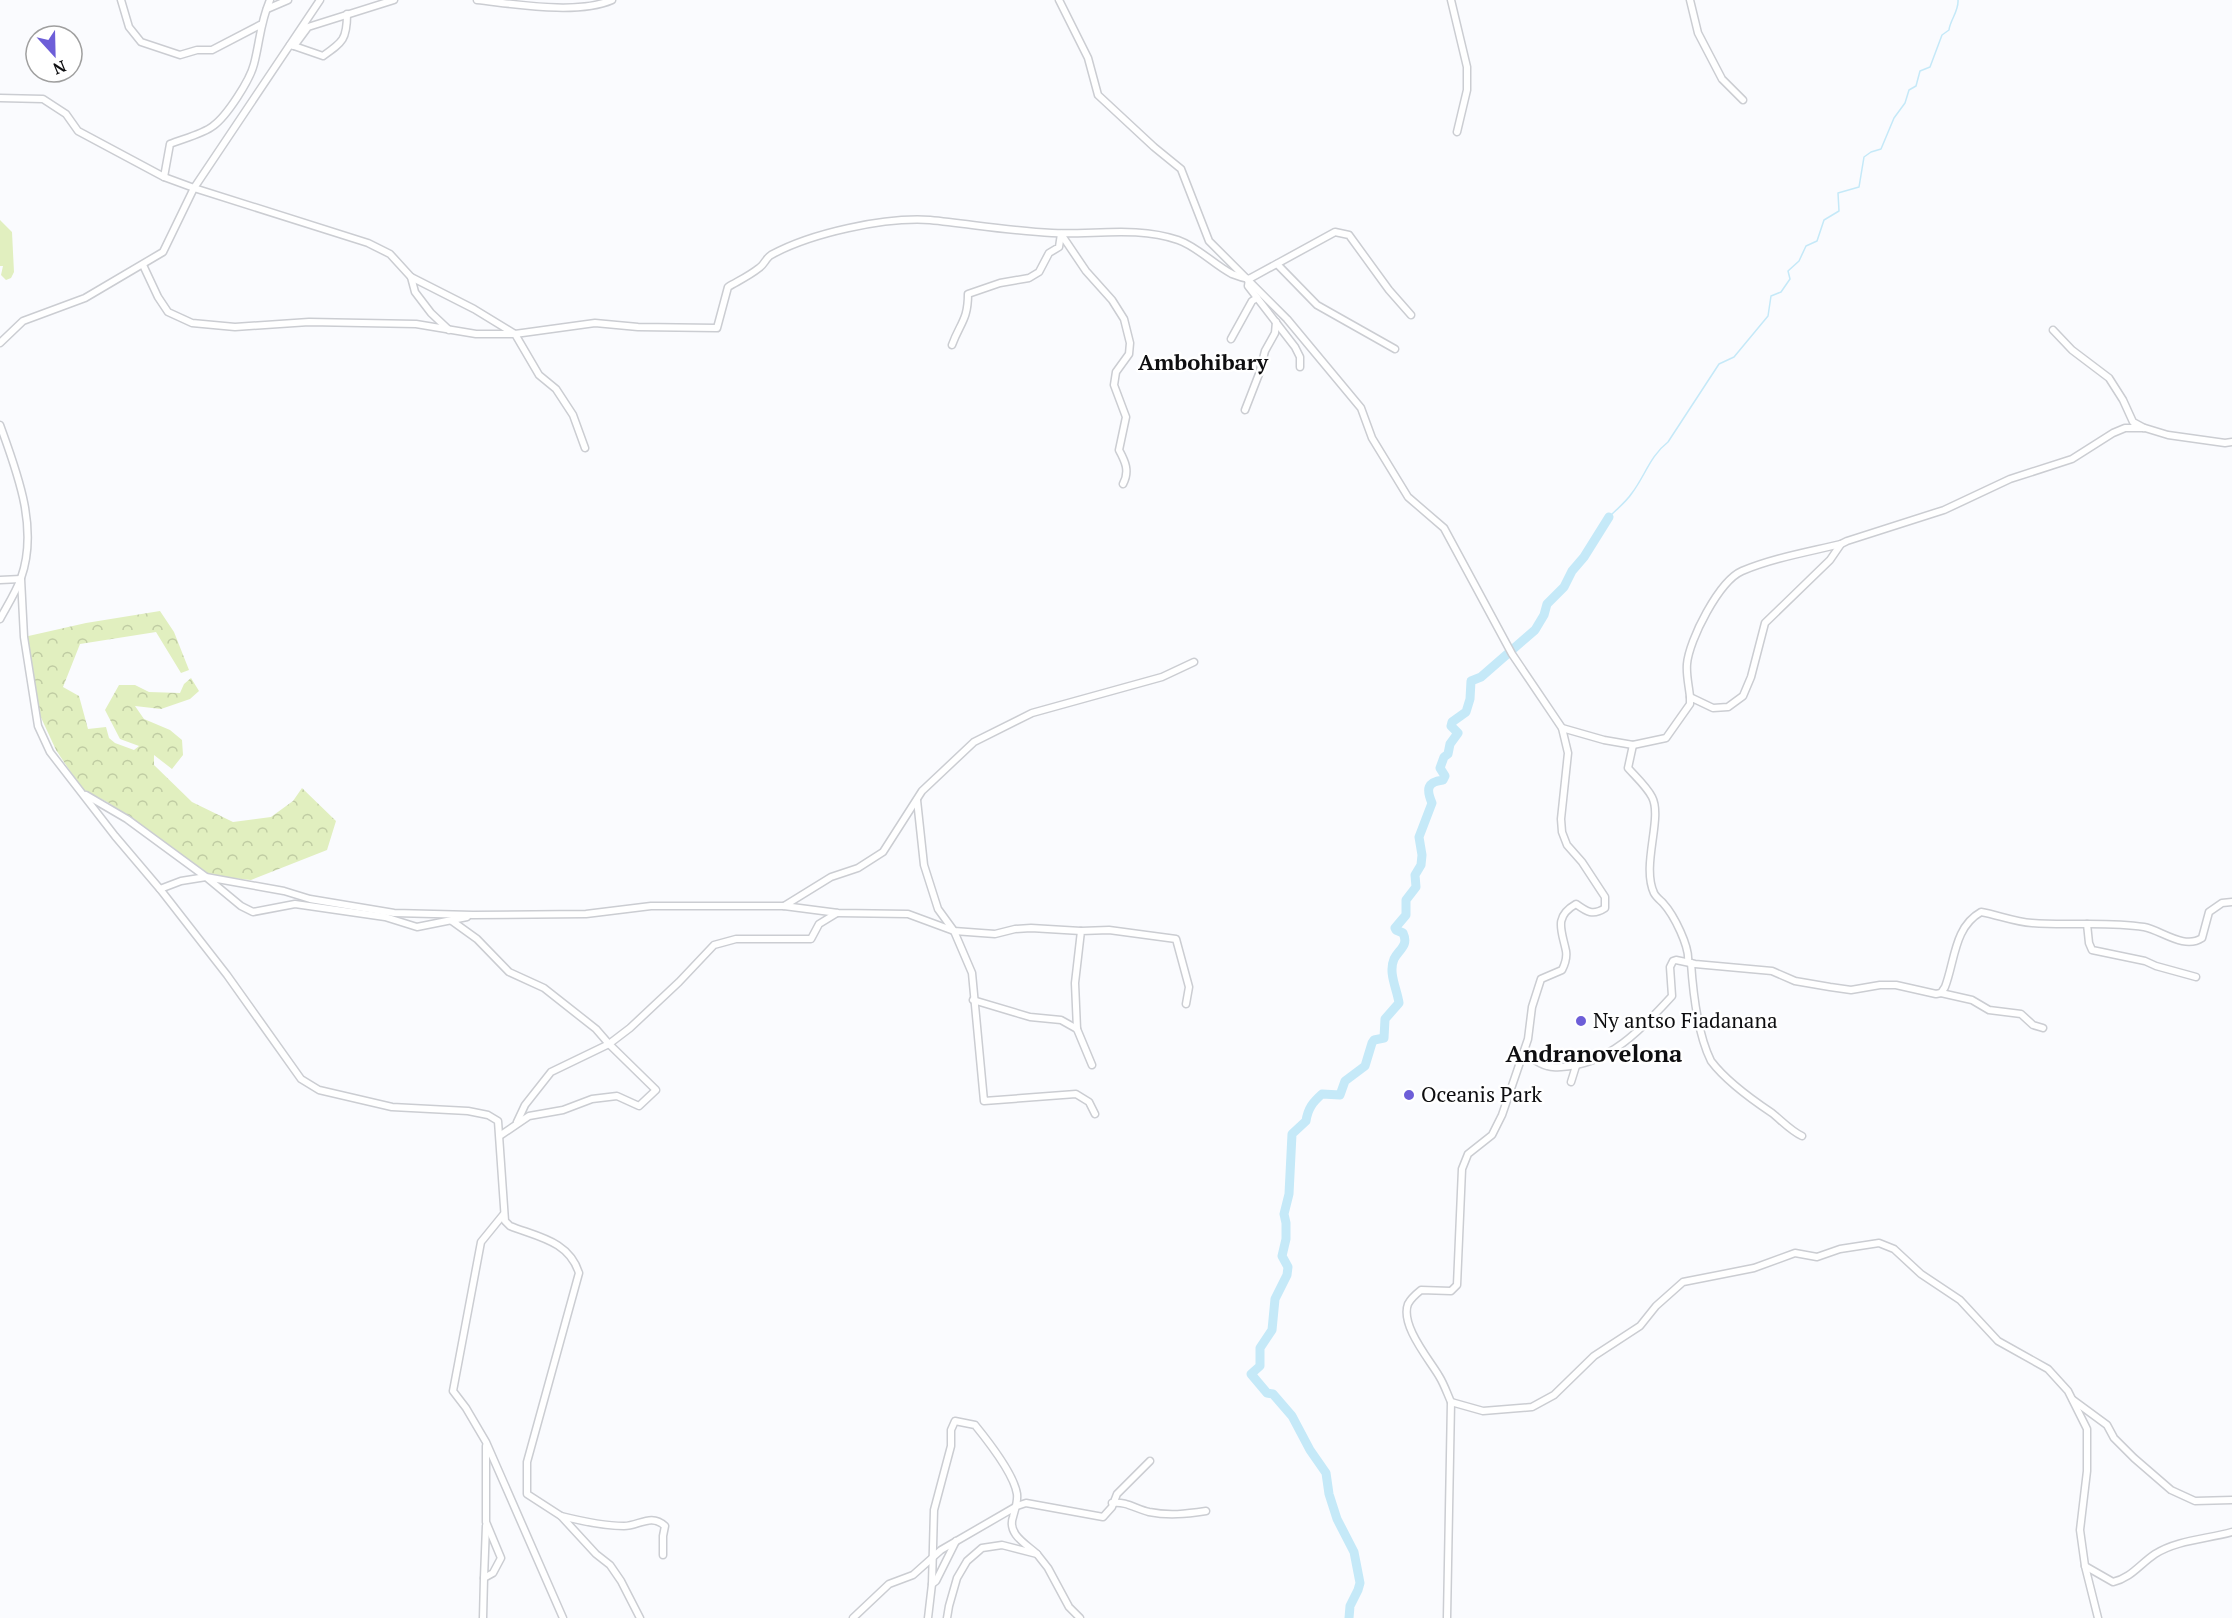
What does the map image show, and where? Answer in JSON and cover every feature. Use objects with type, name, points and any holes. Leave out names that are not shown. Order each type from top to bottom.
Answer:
[{"type":"street","points":[[121,0],[129,27],[141,42],[180,55],[197,50],[212,50],[260,25]]},
{"type":"street","points":[[164,177],[170,144],[212,127],[222,118],[244,84],[255,62],[260,25],[270,0]]},
{"type":"street","points":[[266,9],[288,0]]},
{"type":"street","points":[[0,343],[23,321],[85,298],[163,252],[194,188],[320,0]]},
{"type":"street","points":[[292,45],[308,27],[394,0]]},
{"type":"street","points":[[477,0],[578,8],[600,5],[612,0]]},
{"type":"street","points":[[1059,0],[1088,58],[1098,95],[1181,169],[1209,241],[1287,320],[1361,408],[1372,438],[1408,497],[1444,528],[1511,651],[1562,728],[1569,753],[1561,819],[1562,832],[1567,845],[1605,897],[1605,908],[1597,913],[1587,912],[1576,904],[1568,909],[1560,923],[1561,938],[1567,952],[1562,970],[1541,979],[1532,1007],[1528,1039],[1498,1124],[1492,1135],[1468,1154],[1462,1169],[1457,1285],[1451,1291],[1421,1290],[1407,1306],[1410,1325],[1424,1353],[1440,1377],[1451,1402],[1447,1618]]},
{"type":"street","points":[[1451,0],[1467,67],[1467,90],[1457,132]]},
{"type":"street","points":[[1690,0],[1698,33],[1722,79],[1743,100]]},
{"type":"street","points":[[292,45],[323,56],[341,43],[347,32],[346,14]]},
{"type":"street","points":[[0,99],[43,99],[66,114],[78,131],[164,177],[368,243],[390,254],[411,277],[474,309],[515,334],[539,375],[556,389],[573,415],[585,448]]},
{"type":"street","points":[[142,265],[168,312],[192,323],[235,327],[309,322],[416,324],[476,334],[515,334],[595,323],[638,327],[717,328],[728,287],[762,266],[769,256],[801,242],[860,226],[894,220],[930,220],[1061,234],[1108,231],[1145,233],[1179,240],[1200,251],[1231,273],[1249,279],[1335,232],[1349,235],[1410,315]]},
{"type":"street","points":[[952,345],[964,323],[968,294],[992,285],[1029,278],[1039,272],[1049,253],[1059,247],[1061,234]]},
{"type":"street","points":[[1061,234],[1086,271],[1112,300],[1124,319],[1130,343],[1129,354],[1116,372],[1114,385],[1126,417],[1119,450],[1126,462],[1126,477],[1123,484]]},
{"type":"street","points":[[1278,264],[1317,305],[1395,349]]},
{"type":"street","points":[[411,277],[415,292],[431,313],[450,331]]},
{"type":"street","points":[[1249,279],[1248,286],[1295,346],[1300,357],[1300,367]]},
{"type":"street","points":[[1231,339],[1252,301],[1257,298]]},
{"type":"street","points":[[1245,410],[1265,351],[1275,333],[1276,321]]},
{"type":"street","points":[[2053,330],[2072,350],[2109,378],[2133,422],[2168,435],[2232,442]]},
{"type":"street","points":[[0,424],[12,457],[29,533],[27,556],[21,579],[0,619]]},
{"type":"street","points":[[1562,728],[1604,740],[1633,745],[1666,738],[1689,704],[1687,665],[1691,647],[1712,603],[1723,586],[1740,572],[1841,544],[1944,510],[2010,479],[2072,459],[2125,428],[2145,428]]},
{"type":"street","points":[[1690,697],[1713,708],[1728,707],[1743,696],[1751,677],[1765,623],[1830,560],[1841,544]]},
{"type":"street","points":[[0,578],[21,579]]},
{"type":"street","points":[[21,579],[24,637],[38,726],[50,753],[227,975],[301,1079],[319,1090],[392,1107],[468,1111],[488,1114],[498,1121],[501,1136],[503,1215],[510,1226],[561,1246],[575,1260],[579,1273],[527,1462],[527,1494],[561,1516],[596,1554],[610,1565],[640,1618]]},
{"type":"street","points":[[784,906],[831,877],[858,868],[883,852],[922,791],[974,742],[1032,713],[1161,677],[1194,662]]},
{"type":"street","points":[[1633,745],[1628,768],[1653,798],[1655,814],[1649,872],[1654,895],[1665,905],[1689,956],[1695,1003],[1707,1053],[1711,1061],[1751,1100],[1802,1136]]},
{"type":"street","points":[[82,792],[127,819],[206,877],[241,906],[253,912],[295,904],[385,917],[417,927],[474,915]]},
{"type":"street","points":[[917,799],[924,865],[938,909],[954,931],[972,973],[984,1101],[1076,1094],[1089,1102],[1095,1114]]},
{"type":"street","points":[[160,889],[181,881],[206,877],[284,891],[310,899],[394,913],[586,914],[651,906],[784,906],[838,913],[908,914],[954,931],[995,934],[1031,928],[1109,930],[1176,939],[1189,987],[1186,1004]]},
{"type":"street","points":[[1941,993],[1948,979],[1958,939],[1981,912],[2029,923],[2146,927],[2179,940],[2196,941],[2202,938],[2209,912],[2222,903],[2232,902]]},
{"type":"street","points":[[516,1124],[525,1106],[551,1072],[609,1044],[630,1028],[714,945],[736,939],[811,939],[819,924],[838,913]]},
{"type":"street","points":[[452,921],[477,939],[509,972],[544,988],[596,1029],[656,1090],[639,1106],[617,1096],[592,1099],[563,1110],[530,1116],[501,1136]]},
{"type":"street","points":[[2087,924],[2092,950],[2145,961],[2196,977]]},
{"type":"street","points":[[1081,931],[1075,983],[1077,1029],[1092,1065]]},
{"type":"street","points":[[1523,1053],[1546,1066],[1557,1068],[1576,1066],[1614,1050],[1655,1016],[1673,993],[1670,967],[1672,961],[1676,960],[1772,971],[1795,981],[1851,990],[1880,985],[1941,993],[1972,1000],[1989,1010],[2021,1014],[2033,1025],[2043,1029]]},
{"type":"street","points":[[973,1000],[1030,1017],[1061,1020],[1077,1029]]},
{"type":"street","points":[[1570,1082],[1576,1066]]},
{"type":"street","points":[[503,1215],[481,1242],[453,1391],[486,1442],[563,1618]]},
{"type":"street","points":[[1451,1402],[1483,1411],[1532,1407],[1554,1395],[1594,1356],[1640,1326],[1656,1306],[1683,1282],[1754,1268],[1795,1253],[1817,1257],[1840,1249],[1880,1243],[1894,1249],[1921,1274],[1960,1300],[1998,1341],[2048,1369],[2068,1391],[2087,1428],[2087,1471],[2080,1530],[2085,1566],[2098,1618]]},
{"type":"street","points":[[2073,1400],[2107,1425],[2114,1438],[2171,1490],[2195,1501],[2232,1500]]},
{"type":"street","points":[[928,1618],[932,1584],[934,1510],[951,1446],[951,1430],[955,1421],[975,1425],[1000,1457],[1017,1492],[1017,1506],[1011,1521],[1014,1533],[1037,1554],[1048,1568],[1069,1607],[1080,1618]]},
{"type":"street","points":[[483,1618],[486,1442]]},
{"type":"street","points":[[853,1618],[889,1584],[913,1575],[956,1540],[1017,1506],[1026,1503],[1103,1517],[1112,1507],[1117,1494],[1150,1461]]},
{"type":"street","points":[[1112,1503],[1122,1502],[1171,1516],[1206,1511]]},
{"type":"street","points":[[561,1516],[585,1522],[626,1526],[648,1519],[662,1523],[665,1526],[663,1555]]},
{"type":"street","points":[[484,1578],[493,1573],[501,1558],[486,1522]]},
{"type":"street","points":[[2085,1566],[2113,1582],[2125,1580],[2154,1554],[2173,1546],[2232,1532]]},
{"type":"street","points":[[932,1584],[936,1581],[956,1540]]},
{"type":"street","points":[[947,1618],[957,1578],[967,1561],[982,1548],[1002,1545],[1037,1554]]},
{"type":"green space","points":[[0,220],[12,232],[14,272],[11,278],[6,280],[1,275],[3,266],[0,266]]},
{"type":"green space","points":[[160,611],[174,632],[189,670],[181,673],[156,632],[80,644],[63,687],[79,696],[88,729],[106,727],[109,738],[115,743],[134,750],[139,746],[120,739],[105,710],[119,685],[135,685],[149,692],[180,693],[184,684],[191,678],[199,691],[190,699],[161,709],[135,706],[144,719],[170,730],[182,740],[183,755],[172,769],[154,755],[154,765],[192,802],[233,822],[271,817],[293,801],[302,788],[336,821],[327,850],[251,880],[204,875],[109,803],[82,789],[56,750],[38,711],[24,637],[86,623]]},
{"type":"waterway","points":[[1609,517],[1637,487],[1652,460],[1668,442],[1719,364],[1734,357],[1768,316],[1771,296],[1781,292],[1790,279],[1788,271],[1799,261],[1806,246],[1817,241],[1824,220],[1839,211],[1838,193],[1859,187],[1864,157],[1881,149],[1894,118],[1905,103],[1909,90],[1916,86],[1920,71],[1930,67],[1942,35],[1949,30],[1958,0]]},
{"type":"waterway","points":[[1349,1618],[1350,1606],[1360,1583],[1354,1552],[1337,1519],[1329,1494],[1326,1473],[1310,1450],[1292,1416],[1273,1394],[1267,1393],[1251,1374],[1260,1366],[1260,1348],[1272,1330],[1275,1299],[1287,1275],[1288,1267],[1282,1256],[1286,1239],[1284,1214],[1289,1194],[1292,1134],[1306,1121],[1310,1109],[1322,1094],[1340,1095],[1345,1081],[1365,1066],[1372,1043],[1374,1040],[1384,1038],[1385,1019],[1399,1003],[1392,975],[1392,964],[1403,947],[1405,937],[1395,928],[1406,915],[1406,900],[1416,887],[1415,875],[1421,865],[1422,855],[1419,837],[1432,803],[1429,787],[1434,782],[1443,780],[1445,776],[1440,768],[1444,757],[1448,754],[1450,744],[1458,733],[1451,726],[1452,722],[1466,712],[1470,699],[1471,681],[1481,677],[1535,630],[1544,615],[1547,604],[1564,587],[1572,571],[1584,557],[1609,517]]},
{"type":"place","name":"Ny antso Fiadanana","points":[[1581,1021]]},
{"type":"place","name":"Oceanis Park","points":[[1409,1095]]},
{"type":"district","name":"Ambohibary","points":[[1203,362]]},
{"type":"district","name":"Andranovelona","points":[[1594,1054]]}]
